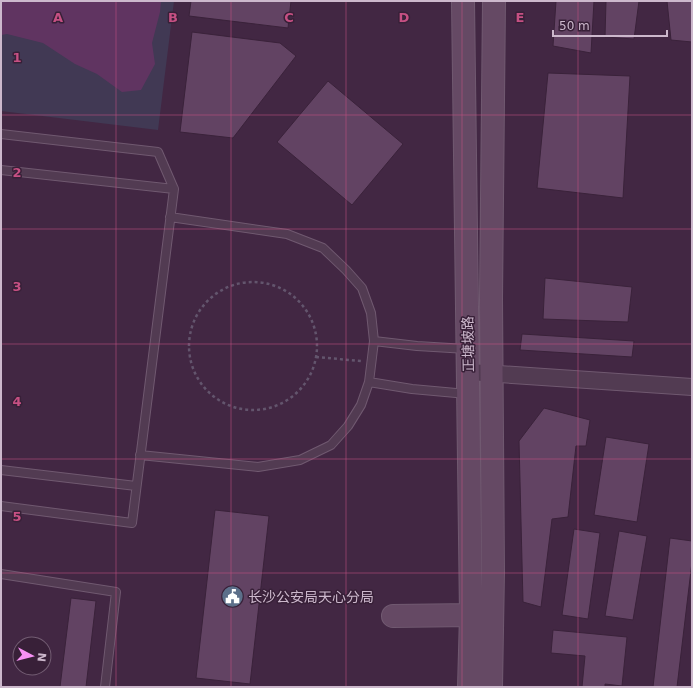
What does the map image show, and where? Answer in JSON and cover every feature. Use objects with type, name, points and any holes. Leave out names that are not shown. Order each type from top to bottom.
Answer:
[{"type":"street","name":"正塘坡路","points":[[464,1],[471,615],[469,687]]},
{"type":"street","name":"正塘坡路","points":[[491,687],[493,572],[492,374],[494,1]]},
{"type":"street","points":[[469,372],[692,387]]},
{"type":"street","points":[[393,616],[471,615]]},
{"type":"lane","points":[[1,134],[158,152],[174,189],[132,523],[1,506]]},
{"type":"lane","points":[[1,170],[174,189]]},
{"type":"lane","points":[[140,455],[258,467],[300,460],[331,445],[348,426],[361,405],[369,382],[374,341],[371,313],[362,288],[323,248],[287,234],[170,216]]},
{"type":"lane","points":[[374,341],[418,346],[468,349]]},
{"type":"lane","points":[[369,382],[412,389],[469,394]]},
{"type":"lane","points":[[1,470],[136,486]]},
{"type":"lane","points":[[1,574],[116,592],[105,687]]},
{"type":"path","points":[[259,281],[280,287],[299,300],[312,318],[318,340],[316,356],[316,363],[307,382],[294,397],[276,407],[256,411],[236,409],[218,401],[202,387],[192,370],[188,350],[190,329],[200,309],[216,293],[236,283],[259,281]]},
{"type":"path","points":[[316,356],[371,362]]},
{"type":"shaded area","points":[[1,1],[174,1],[158,130],[1,111]]},
{"type":"shaded area","points":[[1,1],[161,1],[160,12],[152,43],[155,64],[141,90],[122,92],[97,74],[75,64],[43,43],[7,34],[1,35]]},
{"type":"building","points":[[191,1],[291,1],[288,28],[189,16]]},
{"type":"building","points":[[556,1],[594,1],[591,53],[553,46]]},
{"type":"building","points":[[606,1],[639,1],[634,39],[605,37]]},
{"type":"building","points":[[667,1],[692,1],[692,42],[671,40]]},
{"type":"building","points":[[192,32],[280,43],[296,56],[233,138],[180,132]]},
{"type":"building","points":[[548,73],[630,76],[623,198],[537,188]]},
{"type":"building","points":[[328,81],[403,144],[352,205],[277,142]]},
{"type":"building","points":[[545,278],[632,287],[628,322],[543,319]]},
{"type":"building","points":[[522,334],[634,341],[632,357],[520,350]]},
{"type":"building","points":[[544,408],[590,420],[586,446],[576,446],[568,517],[552,519],[541,607],[523,602],[519,441]]},
{"type":"building","points":[[606,437],[649,444],[637,522],[594,515]]},
{"type":"building","name":"长沙公安局天心分局","points":[[215,510],[269,516],[250,684],[196,678]]},
{"type":"building","points":[[574,529],[600,533],[588,619],[562,615]]},
{"type":"building","points":[[619,531],[647,536],[633,620],[605,616]]},
{"type":"building","points":[[670,538],[692,541],[692,562],[677,687],[653,687]]},
{"type":"building","points":[[71,598],[96,601],[86,687],[60,687]]},
{"type":"building","points":[[553,630],[627,637],[622,686],[605,684],[605,687],[582,687],[585,656],[551,653]]},
{"type":"place","name":"长沙公安局天心分局","points":[[232,597]]}]
